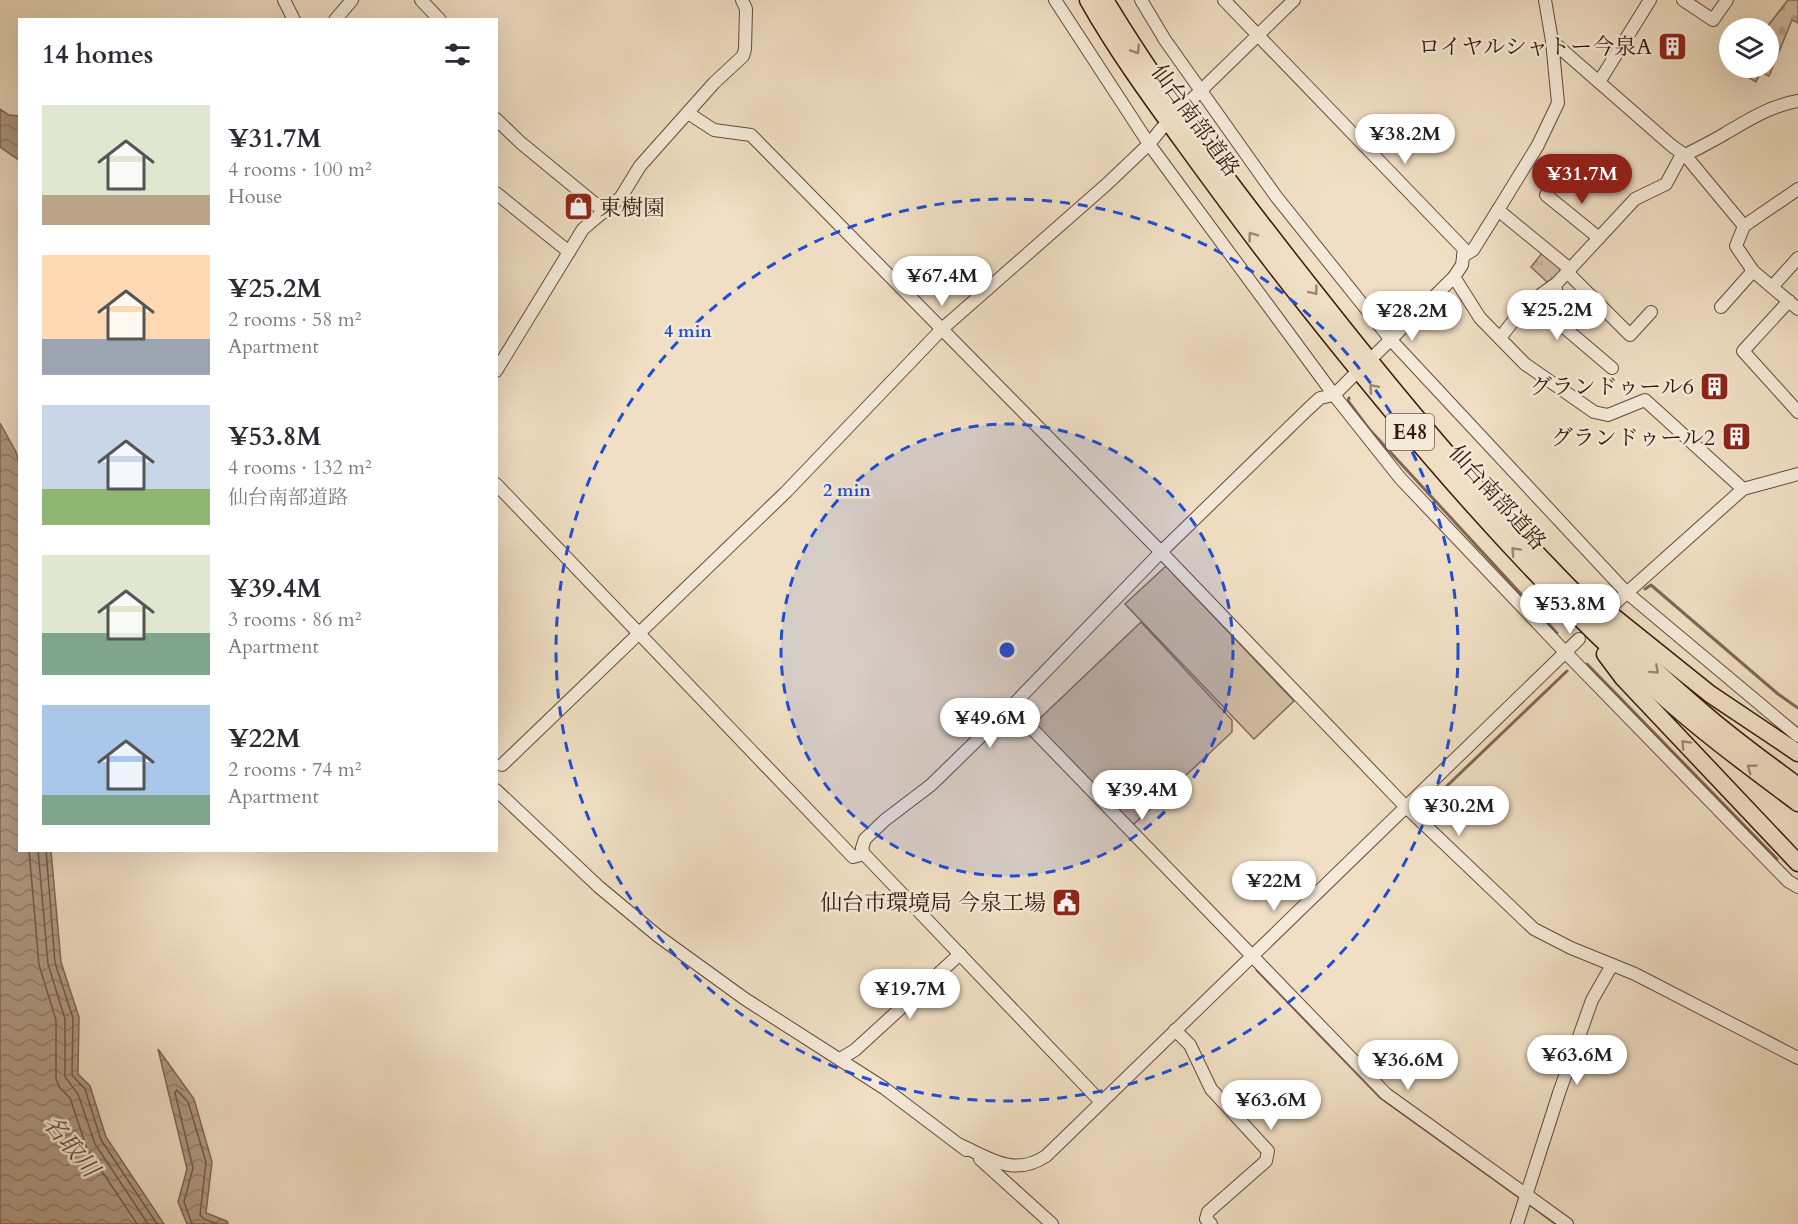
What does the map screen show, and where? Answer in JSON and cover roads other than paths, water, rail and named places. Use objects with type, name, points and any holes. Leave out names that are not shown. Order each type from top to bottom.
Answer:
[{"type":"highway","name":"仙台南部道路","points":[[1088,0],[1142,84],[1265,254],[1422,447],[1496,531],[1568,607],[1659,693],[1698,727],[1798,803]]},
{"type":"highway","name":"仙台南部道路","points":[[1105,0],[1164,91],[1290,260],[1360,350],[1494,507],[1581,599],[1644,660],[1706,716],[1798,786]]},
{"type":"highway","points":[[1494,507],[1586,592],[1660,656],[1710,694],[1798,753]]},
{"type":"highway","points":[[1568,607],[1623,678],[1798,863]]},
{"type":"street","points":[[285,18],[284,0],[293,18]]},
{"type":"street","points":[[337,18],[352,0]]},
{"type":"street","points":[[421,0],[438,18]]},
{"type":"street","points":[[1055,0],[1149,144],[1334,395],[1400,478],[1565,652],[1788,880],[1798,886]]},
{"type":"street","points":[[1141,0],[1200,90],[1275,195],[1390,340],[1626,592],[1798,736]]},
{"type":"street","points":[[1224,0],[1464,249],[1462,265],[1454,278],[1376,354]]},
{"type":"street","points":[[1185,106],[1294,0]]},
{"type":"street","points":[[1463,256],[1473,250],[1498,210],[1538,145],[1558,103],[1552,41],[1545,0]]},
{"type":"street","points":[[1599,82],[1650,0]]},
{"type":"street","points":[[1683,0],[1713,20],[1727,0]]},
{"type":"street","points":[[498,368],[583,229],[621,197],[640,166],[714,83],[743,56],[745,49],[742,3]]},
{"type":"street","points":[[1552,41],[1685,155],[1744,226]]},
{"type":"street","points":[[1500,338],[1525,306],[1555,285],[1635,199],[1666,184],[1682,156],[1725,134],[1756,114],[1798,101]]},
{"type":"street","points":[[688,113],[714,130],[751,135],[1161,552],[1405,806],[1534,929],[1571,948],[1635,974],[1798,1058]]},
{"type":"street","points":[[498,121],[521,143],[605,212]]},
{"type":"street","points":[[502,765],[786,492],[942,329],[1149,144],[1162,128]]},
{"type":"street","points":[[1798,189],[1744,226],[1736,246],[1753,271],[1794,305],[1743,351],[1798,412]]},
{"type":"street","points":[[498,195],[569,252]]},
{"type":"street","points":[[1546,195],[1599,238]]},
{"type":"street","points":[[1498,210],[1568,271],[1630,334],[1651,312]]},
{"type":"street","points":[[1772,286],[1798,258]]},
{"type":"street","points":[[1721,307],[1753,271]]},
{"type":"street","points":[[1454,278],[1480,318],[1526,364],[1594,412],[1608,415],[1645,400],[1743,489]]},
{"type":"street","points":[[1555,285],[1558,298],[1554,313],[1559,323],[1612,368]]},
{"type":"street","points":[[1101,1102],[864,854],[862,848],[864,839],[930,784],[1011,707],[1161,552],[1307,410],[1320,398],[1334,395],[1353,376]]},
{"type":"street","points":[[1611,607],[1743,489],[1798,474]]},
{"type":"street","points":[[498,486],[853,857],[864,854]]},
{"type":"street","points":[[960,1145],[1005,1165],[1022,1167],[1046,1156],[1177,1032],[1252,955],[1579,639]]},
{"type":"street","points":[[1011,707],[1386,1094],[1525,1200],[1567,1224]]},
{"type":"street","points":[[498,792],[591,881],[658,936],[745,999],[884,1088],[991,1168],[1052,1224]]},
{"type":"street","points":[[840,1059],[855,1050],[960,954]]},
{"type":"street","points":[[1517,1224],[1592,1000],[1612,965]]},
{"type":"street","points":[[1177,1032],[1190,1046],[1211,1089],[1268,1151],[1266,1161],[1208,1212],[1206,1219],[1211,1224]]},
{"type":"water","points":[[0,109],[9,115],[18,116],[18,159],[0,147]]},
{"type":"water","name":"名取川","points":[[0,423],[18,458],[18,852],[51,852],[61,962],[79,1017],[78,1074],[90,1086],[106,1137],[164,1224],[0,1224]]},
{"type":"water","points":[[158,1049],[194,1099],[212,1162],[206,1213],[227,1221],[228,1224],[187,1224],[178,1202],[187,1169]]},
{"type":"waterway","points":[[1349,398],[1348,401],[1369,429],[1557,633]]},
{"type":"waterway","points":[[1645,589],[1651,585],[1778,694],[1798,708]]},
{"type":"waterway","points":[[1587,664],[1777,859]]},
{"type":"waterway","points":[[1427,805],[1567,671]]},
{"type":"waterway","points":[[1257,970],[1380,1097],[1522,1199]]},
{"type":"waterway","points":[[1528,1203],[1556,1224]]},
{"type":"place","name":"ロイヤルシャトー今泉A","points":[[1673,46]]},
{"type":"place","name":"東樹園","points":[[578,207]]},
{"type":"place","name":"グランドゥール6","points":[[1715,386]]},
{"type":"place","name":"グランドゥール2","points":[[1736,437]]},
{"type":"place","name":"仙台市環境局 今泉工場","points":[[1067,902]]}]
